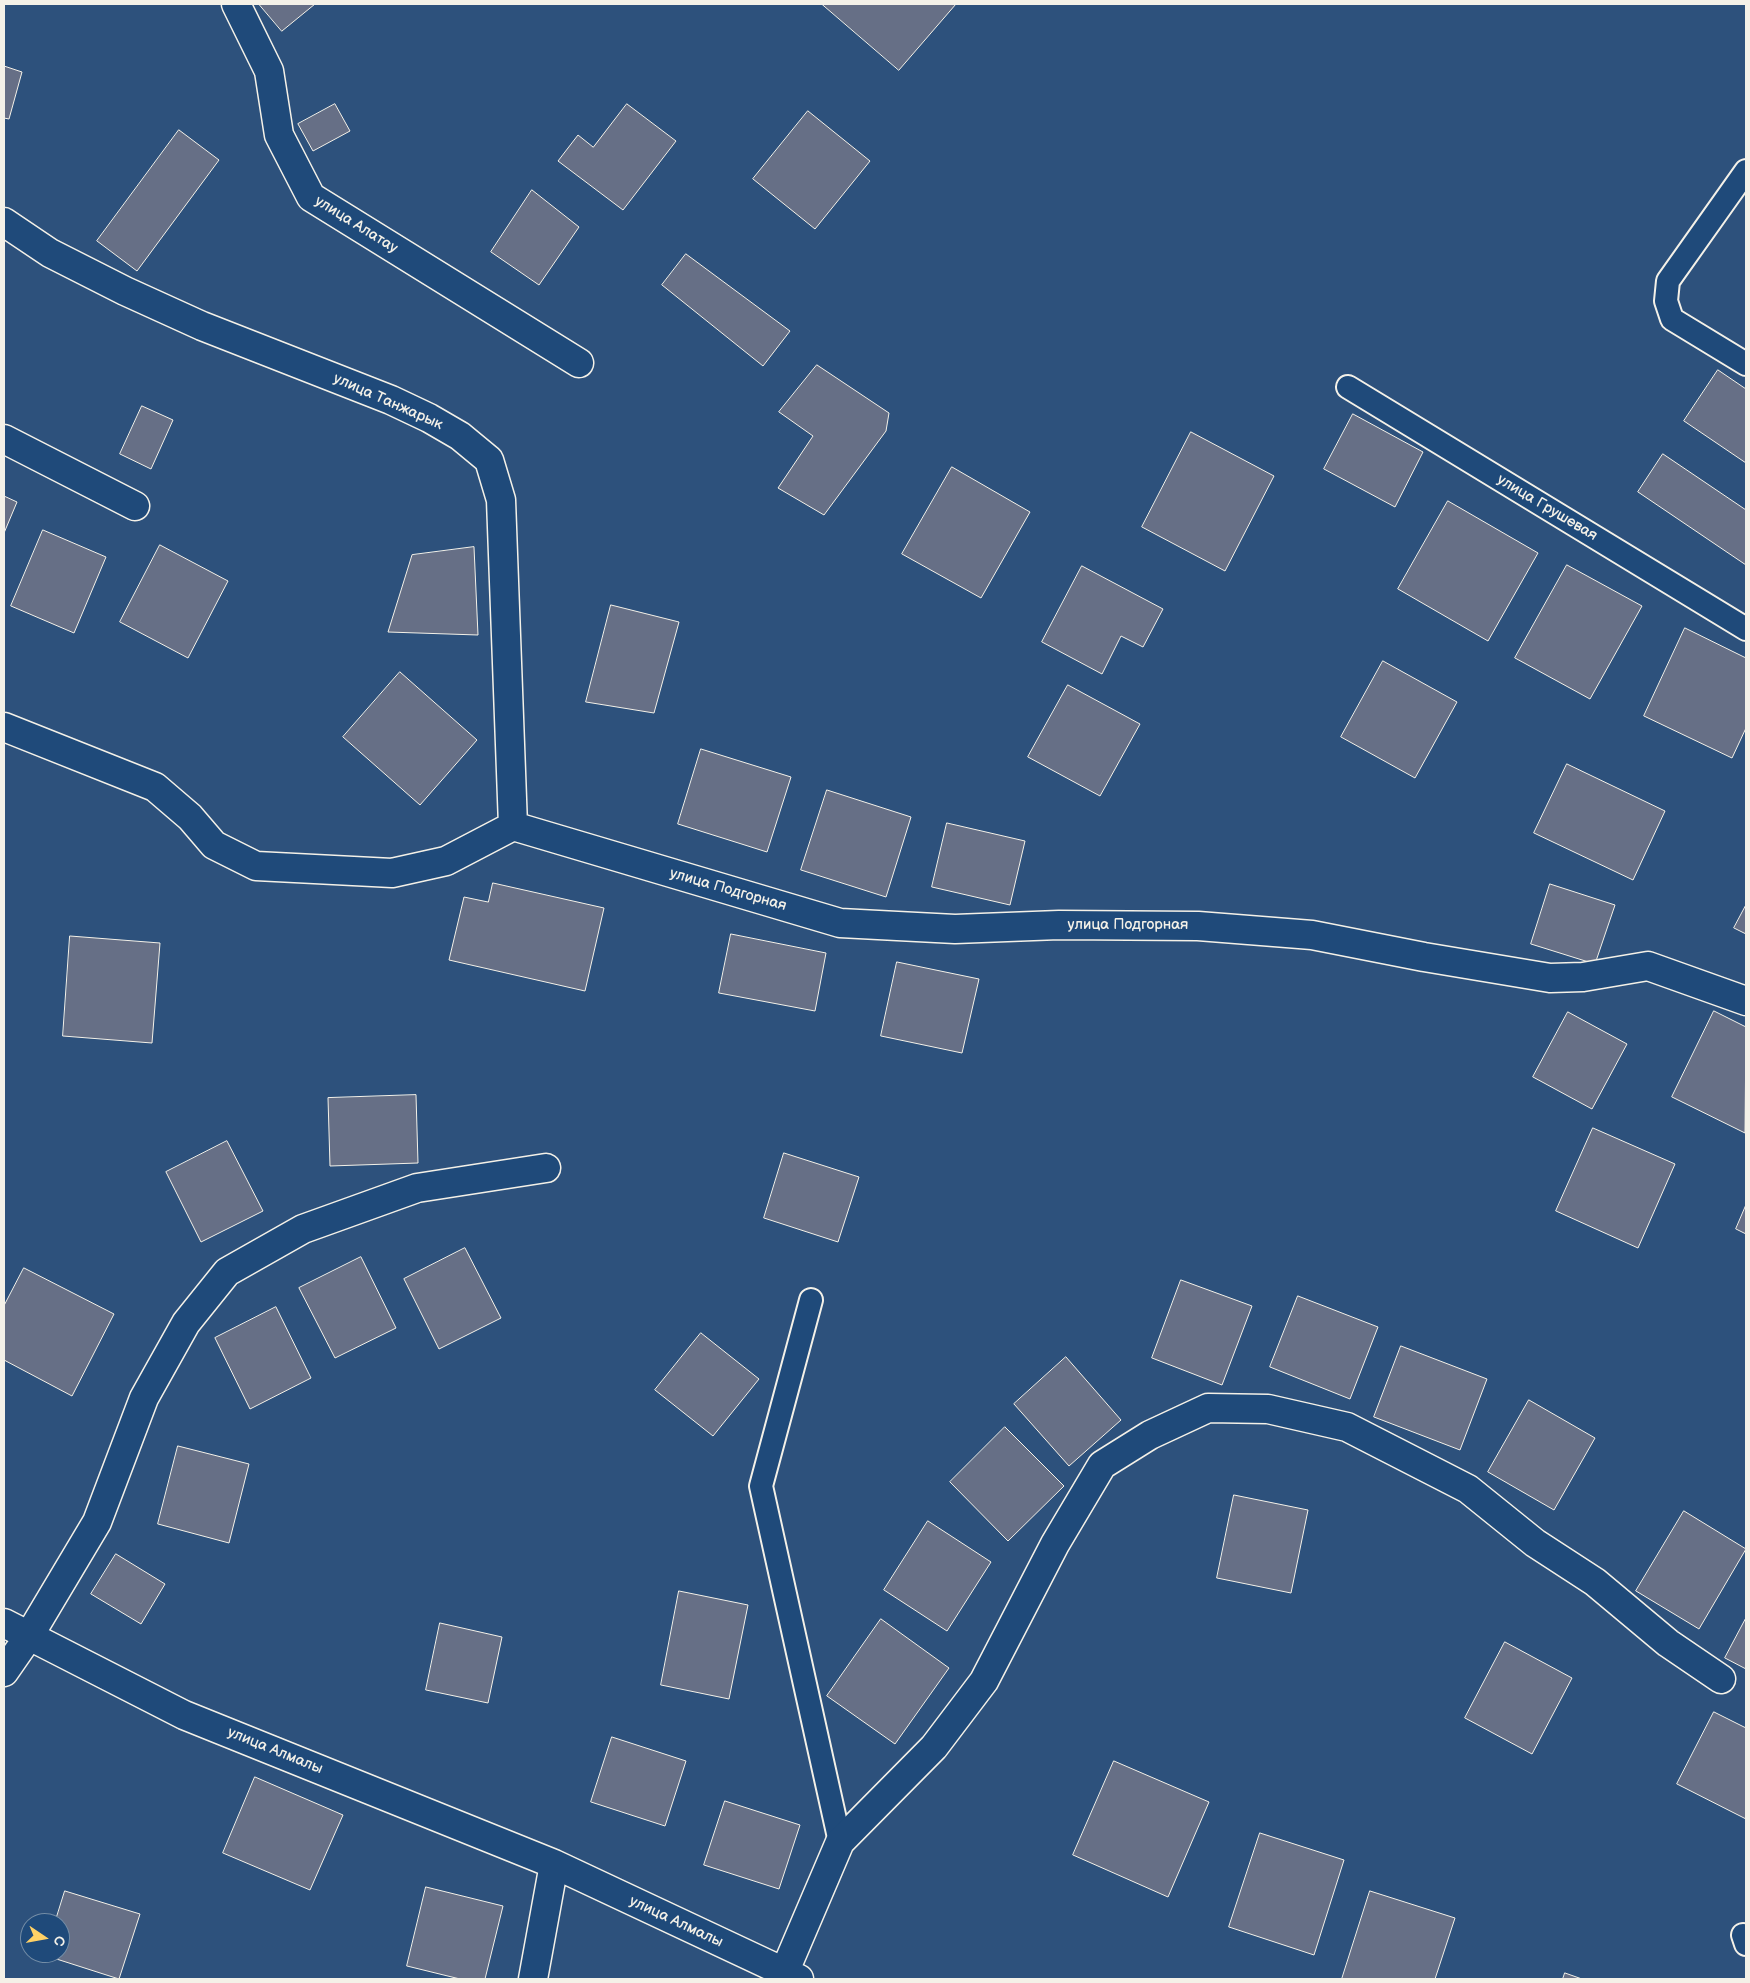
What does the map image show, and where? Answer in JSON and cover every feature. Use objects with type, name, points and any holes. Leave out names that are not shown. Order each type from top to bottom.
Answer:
[{"type":"street","name":"улица Алатау","points":[[236,4],[269,71],[279,135],[311,197],[580,363]]},
{"type":"street","name":"улица Танжарык","points":[[4,222],[50,253],[126,291],[202,326],[391,400],[429,418],[460,436],[489,460],[501,500],[513,826]]},
{"type":"street","points":[[4,439],[135,506]]},
{"type":"street","points":[[4,727],[156,787],[190,817],[214,845],[256,866],[392,873],[446,860],[513,826]]},
{"type":"street","name":"улица Подгорная","points":[[513,826],[840,923],[955,928],[1059,925],[1198,926],[1312,935],[1424,957],[1550,978],[1583,977],[1648,966],[1746,1002]]},
{"type":"street","points":[[4,1672],[29,1636],[96,1522],[144,1398],[186,1323],[228,1272],[303,1229],[417,1188],[546,1168]]},
{"type":"street","points":[[791,1976],[840,1842],[934,1747],[984,1681],[1055,1544],[1102,1465],[1150,1435],[1208,1408],[1268,1409],[1347,1427],[1468,1488],[1535,1543],[1595,1582],[1668,1643],[1721,1679]]},
{"type":"street","name":"улица Алмалы","points":[[4,1623],[184,1715],[554,1864],[791,1976]]},
{"type":"street","points":[[533,1979],[554,1864]]},
{"type":"lane","points":[[1746,171],[1668,281],[1666,301],[1672,319],[1746,364]]},
{"type":"lane","name":"улица Грушевая","points":[[1348,388],[1746,629]]},
{"type":"lane","points":[[811,1300],[761,1486],[840,1842]]},
{"type":"building","points":[[259,4],[315,4],[282,31]]},
{"type":"building","points":[[822,4],[956,4],[899,70]]},
{"type":"building","points":[[4,66],[22,72],[9,119],[4,118]]},
{"type":"building","points":[[335,104],[350,131],[313,151],[298,124]]},
{"type":"building","points":[[627,104],[676,141],[623,210],[558,161],[578,135],[593,147]]},
{"type":"building","points":[[808,111],[870,161],[815,229],[753,179]]},
{"type":"building","points":[[179,130],[219,160],[137,271],[97,241]]},
{"type":"building","points":[[532,190],[579,227],[539,285],[491,252]]},
{"type":"building","points":[[686,254],[790,331],[763,366],[662,285]]},
{"type":"building","points":[[817,365],[889,413],[886,431],[824,515],[778,488],[813,436],[779,412]]},
{"type":"building","points":[[1718,370],[1746,389],[1746,463],[1684,421]]},
{"type":"building","points":[[142,406],[173,420],[151,469],[120,454]]},
{"type":"building","points":[[1353,414],[1423,452],[1395,507],[1324,469]]},
{"type":"building","points":[[1191,432],[1274,476],[1225,571],[1142,527]]},
{"type":"building","points":[[1663,454],[1746,510],[1746,565],[1638,492]]},
{"type":"building","points":[[952,467],[1030,512],[981,598],[902,554]]},
{"type":"building","points":[[4,496],[17,502],[4,533]]},
{"type":"building","points":[[1448,501],[1538,553],[1488,641],[1398,589]]},
{"type":"building","points":[[43,530],[106,557],[74,633],[11,606]]},
{"type":"building","points":[[160,545],[228,581],[188,658],[120,622]]},
{"type":"building","points":[[474,547],[478,635],[388,632],[412,555]]},
{"type":"building","points":[[1567,565],[1642,606],[1590,699],[1515,658]]},
{"type":"building","points":[[1082,566],[1163,609],[1143,647],[1121,636],[1102,674],[1042,642]]},
{"type":"building","points":[[611,605],[679,622],[654,713],[586,702]]},
{"type":"building","points":[[1685,628],[1746,658],[1746,728],[1732,758],[1644,716]]},
{"type":"building","points":[[1383,661],[1457,702],[1415,778],[1341,737]]},
{"type":"building","points":[[400,672],[477,740],[420,805],[343,737]]},
{"type":"building","points":[[1068,685],[1140,724],[1100,796],[1028,757]]},
{"type":"building","points":[[701,749],[791,777],[767,852],[678,824]]},
{"type":"building","points":[[1567,764],[1665,811],[1633,880],[1534,833]]},
{"type":"building","points":[[827,790],[911,817],[886,897],[801,870]]},
{"type":"building","points":[[947,823],[1025,841],[1010,905],[932,887]]},
{"type":"building","points":[[493,883],[604,908],[585,991],[449,960],[464,897],[488,902]]},
{"type":"building","points":[[1550,884],[1615,905],[1595,964],[1531,944]]},
{"type":"building","points":[[1746,905],[1746,934],[1734,928]]},
{"type":"building","points":[[731,934],[826,953],[815,1011],[719,993]]},
{"type":"building","points":[[70,936],[160,943],[152,1043],[63,1036]]},
{"type":"building","points":[[897,962],[979,979],[962,1053],[881,1036]]},
{"type":"building","points":[[1714,1011],[1746,1027],[1745,1133],[1672,1097]]},
{"type":"building","points":[[1568,1012],[1627,1044],[1592,1109],[1533,1077]]},
{"type":"building","points":[[416,1095],[418,1163],[330,1166],[328,1098]]},
{"type":"building","points":[[1593,1128],[1675,1164],[1638,1248],[1556,1211]]},
{"type":"building","points":[[227,1141],[263,1211],[201,1242],[166,1172]]},
{"type":"building","points":[[784,1153],[859,1177],[838,1242],[764,1218]]},
{"type":"building","points":[[1746,1205],[1746,1234],[1736,1229]]},
{"type":"building","points":[[465,1248],[501,1318],[439,1349],[404,1279]]},
{"type":"building","points":[[361,1257],[396,1328],[335,1358],[299,1288]]},
{"type":"building","points":[[24,1268],[114,1314],[72,1396],[4,1360],[4,1306]]},
{"type":"building","points":[[1181,1280],[1252,1306],[1222,1385],[1152,1358]]},
{"type":"building","points":[[1298,1296],[1378,1327],[1350,1399],[1270,1367]]},
{"type":"building","points":[[276,1307],[311,1378],[250,1409],[215,1338]]},
{"type":"building","points":[[701,1333],[759,1379],[713,1436],[655,1390]]},
{"type":"building","points":[[1401,1346],[1487,1379],[1460,1450],[1374,1417]]},
{"type":"building","points":[[1066,1357],[1121,1420],[1069,1466],[1014,1404]]},
{"type":"building","points":[[1529,1400],[1595,1438],[1554,1510],[1488,1472]]},
{"type":"building","points":[[1005,1427],[1064,1486],[1008,1541],[950,1482]]},
{"type":"building","points":[[178,1446],[249,1464],[229,1543],[158,1524]]},
{"type":"building","points":[[1234,1495],[1308,1510],[1291,1593],[1217,1578]]},
{"type":"building","points":[[1684,1511],[1746,1549],[1699,1629],[1636,1591]]},
{"type":"building","points":[[928,1521],[991,1562],[947,1631],[884,1590]]},
{"type":"building","points":[[116,1554],[165,1584],[141,1624],[91,1594]]},
{"type":"building","points":[[679,1591],[748,1605],[729,1699],[661,1685]]},
{"type":"building","points":[[1746,1618],[1746,1669],[1725,1658]]},
{"type":"building","points":[[881,1619],[949,1668],[895,1744],[827,1696]]},
{"type":"building","points":[[440,1623],[502,1637],[488,1703],[426,1690]]},
{"type":"building","points":[[1505,1642],[1572,1678],[1532,1754],[1465,1718]]},
{"type":"building","points":[[1714,1712],[1746,1728],[1746,1819],[1677,1784]]},
{"type":"building","points":[[612,1737],[686,1761],[665,1826],[591,1802]]},
{"type":"building","points":[[1114,1761],[1209,1802],[1168,1897],[1073,1855]]},
{"type":"building","points":[[255,1777],[343,1815],[310,1890],[223,1853]]},
{"type":"building","points":[[725,1801],[800,1825],[779,1889],[704,1865]]},
{"type":"building","points":[[1260,1833],[1344,1860],[1314,1955],[1229,1927]]},
{"type":"building","points":[[426,1887],[503,1906],[485,1979],[460,1979],[407,1966]]},
{"type":"building","points":[[65,1891],[140,1914],[119,1979],[69,1963],[70,1913],[58,1913]]},
{"type":"building","points":[[1370,1891],[1455,1918],[1435,1979],[1342,1979]]},
{"type":"building","points":[[1565,1973],[1582,1979],[1563,1979]]}]
